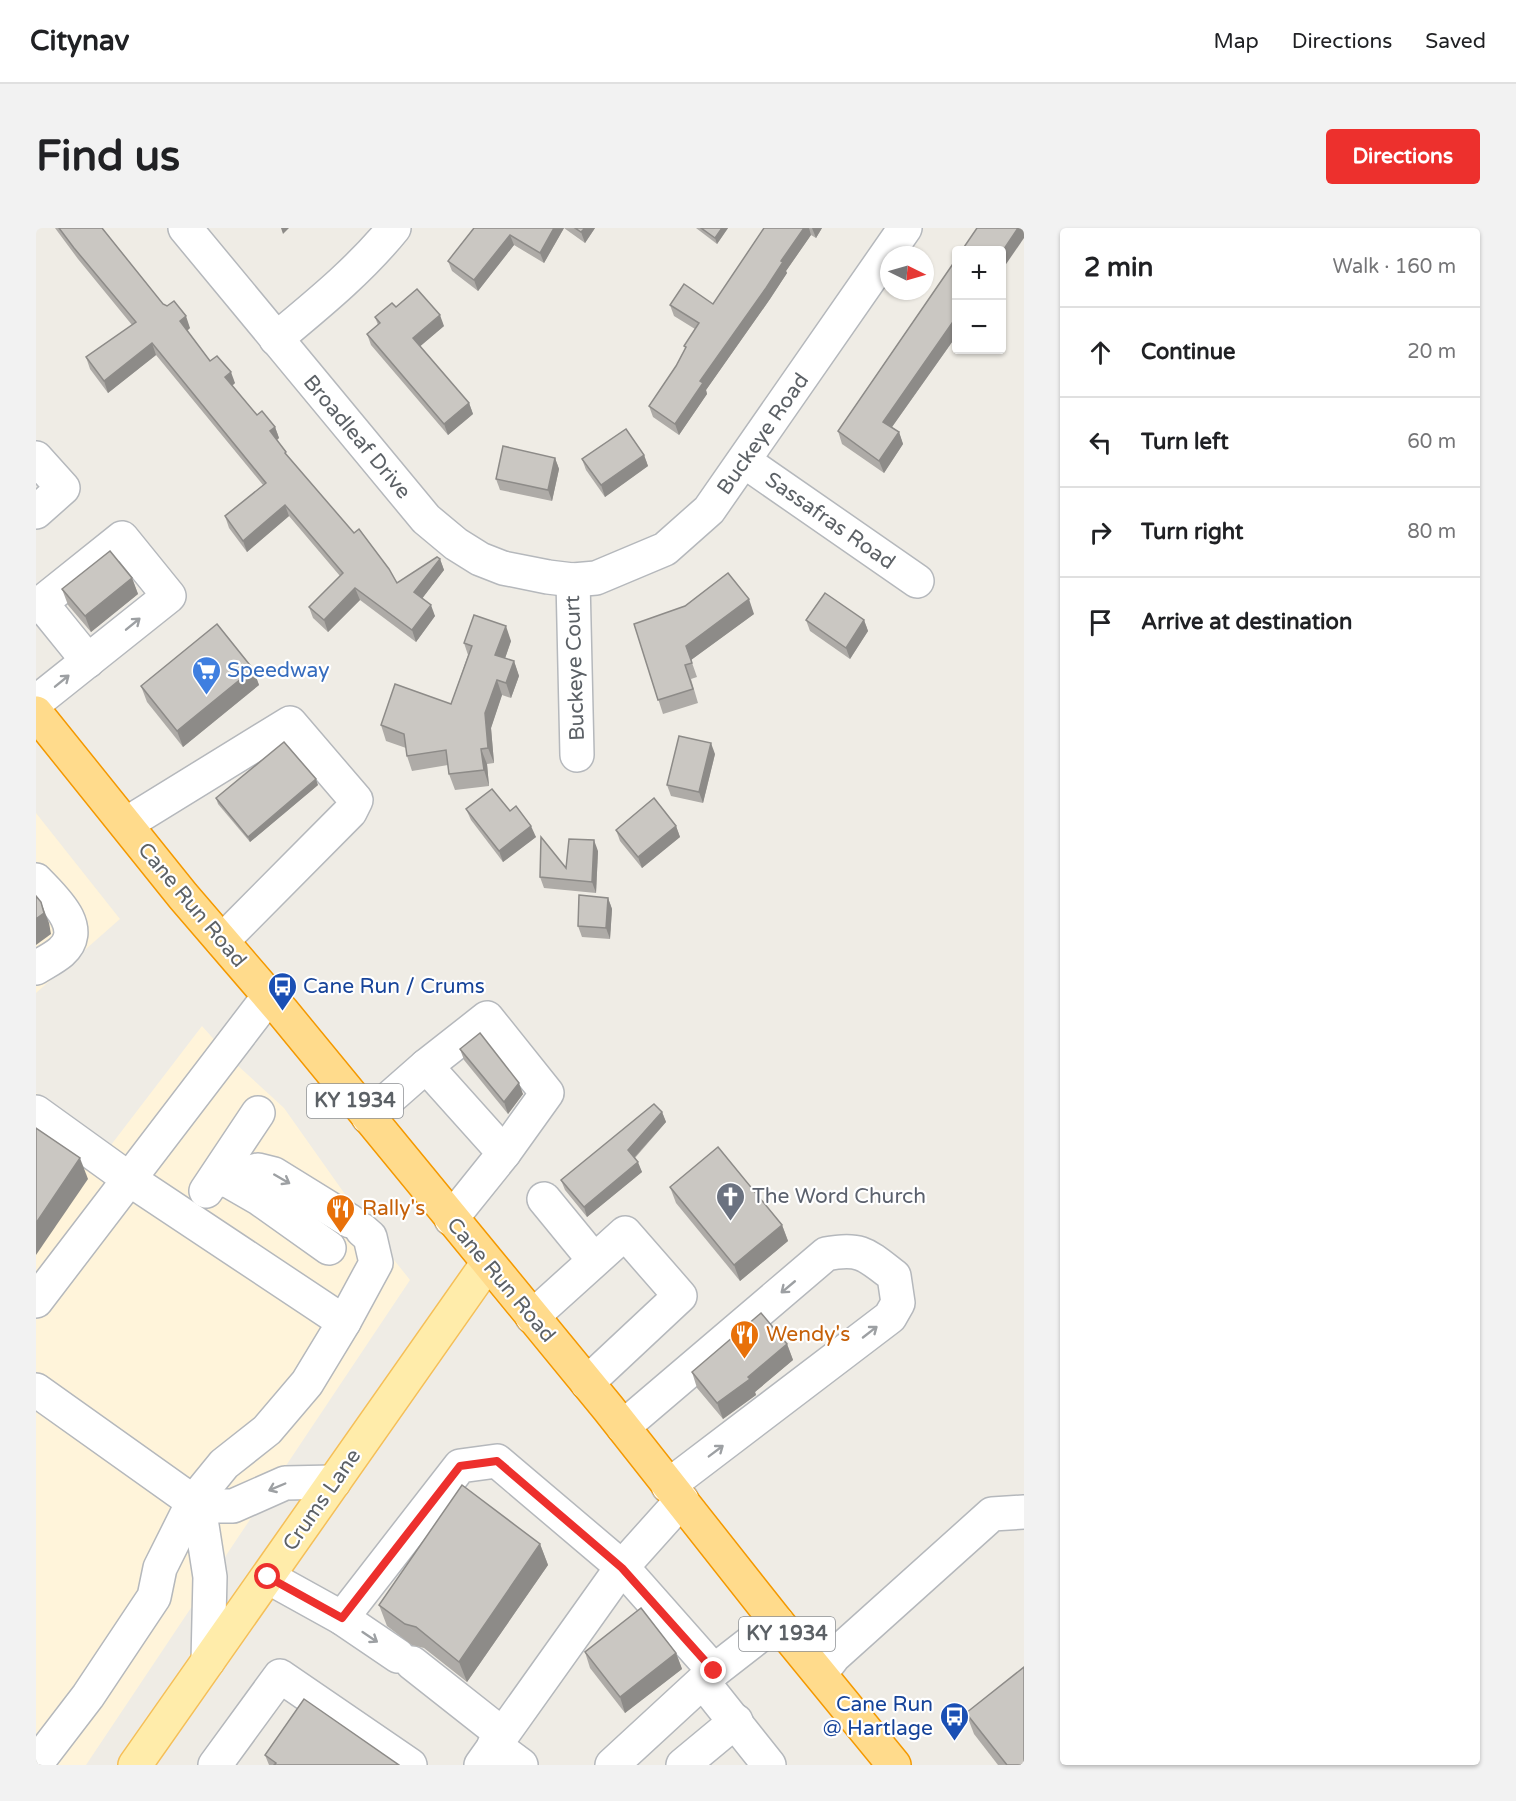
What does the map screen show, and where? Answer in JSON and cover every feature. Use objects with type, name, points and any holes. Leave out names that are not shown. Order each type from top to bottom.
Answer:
[{"type":"highway","name":"Cane Run Road","points":[[36,713],[623,1427],[777,1622],[894,1765]]},
{"type":"main road","name":"Crums Lane","points":[[135,1765],[487,1264]]},
{"type":"street","name":"Broadleaf Drive","points":[[185,228],[426,519],[456,544],[480,559],[503,568],[573,580]]},
{"type":"street","points":[[276,339],[338,286],[375,251],[394,228]]},
{"type":"street","name":"Buckeye Road","points":[[573,580],[612,573],[665,549],[709,510],[905,228]]},
{"type":"street","points":[[36,458],[63,488],[36,512]]},
{"type":"street","name":"Sassafras Road","points":[[744,461],[917,581]]},
{"type":"street","points":[[36,702],[88,661],[169,596],[122,538],[39,605],[88,661]]},
{"type":"street","name":"Buckeye Court","points":[[573,580],[577,755]]},
{"type":"street","points":[[126,825],[290,723],[356,800],[350,812],[222,941]]},
{"type":"street","points":[[36,880],[61,906],[70,922],[70,936],[62,951],[36,968]]},
{"type":"street","points":[[36,1301],[269,996]]},
{"type":"street","points":[[368,1117],[426,1066],[487,1018],[546,1093],[504,1153],[451,1219]]},
{"type":"street","points":[[426,1066],[504,1153]]},
{"type":"street","points":[[36,1112],[186,1218],[344,1322]]},
{"type":"street","points":[[186,1218],[220,1181],[258,1113]]},
{"type":"street","points":[[40,1761],[88,1696],[154,1597],[160,1568],[196,1504],[224,1464],[267,1430],[307,1383],[376,1263],[370,1237],[274,1174],[258,1170],[220,1181]]},
{"type":"street","points":[[220,1181],[260,1199],[368,1277]]},
{"type":"street","points":[[544,1199],[594,1260]]},
{"type":"street","points":[[532,1317],[626,1233],[680,1296],[587,1383]]},
{"type":"street","points":[[492,1748],[675,1493],[890,1317],[898,1303],[894,1276],[863,1252],[847,1250],[826,1254],[623,1427]]},
{"type":"street","points":[[36,1390],[196,1504],[233,1506],[285,1483],[334,1482]]},
{"type":"street","points":[[342,1618],[460,1466],[497,1461],[622,1568],[707,1671],[736,1721],[769,1765]]},
{"type":"street","points":[[196,1504],[210,1577],[208,1661]]},
{"type":"street","points":[[821,1673],[834,1656],[992,1514],[1024,1512]]},
{"type":"street","points":[[268,1577],[342,1618],[405,1660],[492,1748],[520,1765]]},
{"type":"street","points":[[611,1765],[707,1671],[777,1622]]},
{"type":"street","points":[[215,1765],[279,1676],[410,1765]]},
{"type":"street","points":[[683,1765],[736,1721]]},
{"type":"shaded area","points":[[36,813],[120,919],[36,993]]},
{"type":"shaded area","points":[[202,1026],[236,1064],[284,1108],[371,1231],[410,1280],[86,1765],[36,1765],[36,1093],[111,1145]]},
{"type":"building","points":[[59,228],[102,228],[163,304],[167,306],[174,301],[186,316],[180,321],[210,361],[217,356],[231,372],[225,377],[257,415],[262,411],[275,427],[270,431],[285,453],[354,533],[359,529],[397,583],[437,557],[440,559],[414,592],[431,605],[412,630],[355,588],[324,620],[309,607],[343,573],[285,505],[243,541],[225,516],[266,483],[152,343],[104,381],[86,357],[136,322]]},
{"type":"building","points":[[474,228],[554,228],[540,253],[510,235],[474,280],[448,261]]},
{"type":"building","points":[[701,228],[722,228],[715,238]]},
{"type":"building","points":[[764,228],[804,228],[766,288],[700,381],[703,383],[675,424],[649,406],[676,366],[686,347],[684,346],[699,323],[670,305],[684,284],[713,304]]},
{"type":"building","points":[[977,228],[1018,228],[1006,246],[965,246]]},
{"type":"building","points":[[952,265],[952,323],[883,422],[899,432],[879,461],[838,431],[928,300],[934,300],[934,291]]},
{"type":"building","points":[[417,289],[440,315],[413,338],[469,403],[444,424],[367,334],[380,323],[375,317],[392,303],[396,307]]},
{"type":"building","points":[[626,429],[644,455],[601,485],[582,459]]},
{"type":"building","points":[[503,446],[555,458],[548,490],[496,479]]},
{"type":"building","points":[[110,551],[132,578],[85,616],[62,589]]},
{"type":"building","points":[[728,573],[749,599],[686,646],[692,663],[685,665],[693,689],[658,700],[634,624],[685,606]]},
{"type":"building","points":[[825,593],[864,620],[846,648],[806,620]]},
{"type":"building","points":[[474,615],[506,626],[495,655],[514,661],[506,683],[497,680],[485,713],[488,748],[481,749],[484,770],[449,774],[446,750],[407,756],[404,734],[381,725],[395,684],[451,704],[472,646],[464,643]]},
{"type":"building","points":[[217,624],[253,669],[177,731],[141,686]]},
{"type":"building","points":[[679,736],[711,743],[699,792],[667,785]]},
{"type":"building","points":[[284,742],[316,779],[248,837],[216,798]]},
{"type":"building","points":[[492,789],[510,811],[516,806],[531,826],[499,851],[466,809]]},
{"type":"building","points":[[654,798],[676,826],[638,857],[616,830]]},
{"type":"building","points":[[541,837],[566,868],[569,839],[594,840],[592,882],[540,877]]},
{"type":"building","points":[[579,895],[608,898],[606,928],[578,926]]},
{"type":"building","points":[[36,896],[41,902],[44,913],[36,919]]},
{"type":"building","points":[[480,1033],[519,1083],[504,1102],[460,1049]]},
{"type":"building","points":[[654,1104],[662,1112],[628,1150],[638,1162],[584,1207],[561,1180]]},
{"type":"building","points":[[36,1128],[80,1158],[36,1223]]},
{"type":"building","name":"The Word Church","points":[[718,1147],[782,1225],[734,1265],[670,1187]]},
{"type":"building","points":[[761,1313],[787,1344],[748,1377],[750,1379],[717,1403],[692,1372]]},
{"type":"building","points":[[462,1485],[540,1544],[459,1662],[416,1627],[405,1624],[379,1605]]},
{"type":"building","points":[[641,1608],[676,1653],[620,1697],[585,1652]]},
{"type":"building","points":[[1024,1667],[1024,1765],[1007,1765],[966,1713]]},
{"type":"building","points":[[304,1699],[399,1765],[274,1765],[276,1763],[265,1755]]},
{"type":"place","name":"Speedway","points":[[206,696]]},
{"type":"place","name":"Cane Run / Crums","points":[[282,1012]]},
{"type":"place","name":"The Word Church","points":[[731,1222]]},
{"type":"place","name":"Rally's","points":[[341,1234]]},
{"type":"place","name":"Wendy's","points":[[745,1360]]},
{"type":"place","name":"Cane Run @ Hartlage","points":[[954,1742]]},
{"type":"route","points":[[268,1577],[342,1618],[460,1466],[497,1461],[622,1568],[714,1671]]}]
